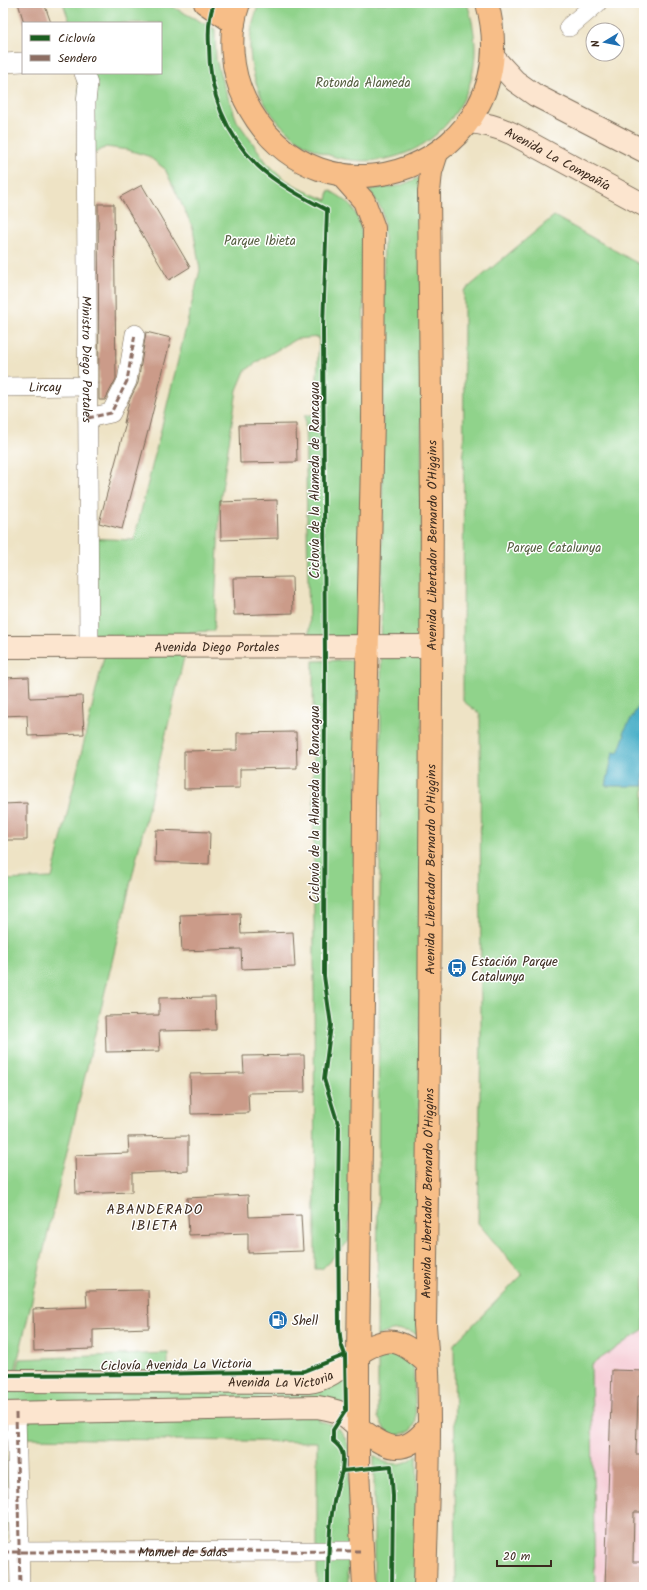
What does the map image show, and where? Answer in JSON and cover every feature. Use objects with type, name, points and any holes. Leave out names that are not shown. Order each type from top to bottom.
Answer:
[{"type":"main road","points":[[205,3],[237,13],[232,47],[235,70],[242,93],[252,114],[266,132],[283,148],[303,161],[321,169],[340,174],[360,176],[387,173],[419,163],[449,144],[468,122],[485,91],[493,57],[491,20],[486,3]]},
{"type":"main road","points":[[493,57],[516,81],[534,94],[644,151]]},
{"type":"main road","name":"Avenida La Compañía","points":[[468,122],[484,123],[513,134],[641,197]]},
{"type":"main road","name":"Avenida Libertador Bernardo O'Higgins","points":[[425,1587],[428,1427],[425,1325],[429,1060],[432,506],[429,192],[431,172],[437,153]]},
{"type":"main road","points":[[340,174],[364,201],[374,228],[373,420],[364,802],[358,1354],[358,1469],[364,1587]]},
{"type":"main road","name":"Avenida Diego Portales","points":[[3,647],[431,646]]},
{"type":"main road","points":[[358,1354],[374,1344],[391,1341],[403,1345],[427,1363]]},
{"type":"main road","name":"Avenida La Victoria","points":[[3,1381],[308,1382],[316,1381],[336,1371],[358,1354]]},
{"type":"main road","points":[[9,1413],[317,1407],[337,1410],[377,1441],[390,1447],[411,1443],[421,1436],[428,1427]]},
{"type":"street","points":[[569,27],[597,3]]},
{"type":"street","points":[[3,63],[22,62]]},
{"type":"street","name":"Ministro Diego Portales","points":[[84,74],[88,84],[86,102],[89,646]]},
{"type":"street","points":[[88,418],[111,413],[127,381],[135,334]]},
{"type":"street","name":"Lircay","points":[[3,387],[88,386]]},
{"type":"street","points":[[9,1413],[11,1552],[20,1587]]},
{"type":"street","name":"Manuel de Salas","points":[[11,1552],[363,1550]]},
{"type":"shaded area","points":[[644,1329],[644,1587],[595,1587],[591,1365]]},
{"type":"green space","name":"Parque Ibieta","points":[[63,3],[165,3],[215,29],[216,59],[222,81],[237,121],[267,163],[284,179],[305,191],[327,200],[329,190],[342,198],[352,207],[358,219],[364,258],[361,636],[309,637],[305,415],[315,415],[319,337],[296,339],[260,360],[245,371],[237,390],[220,502],[214,631],[190,632],[14,1376],[3,1376],[3,880],[52,878],[109,635],[88,634],[85,538],[134,540],[200,270],[193,228],[165,169],[148,156],[128,150],[106,147],[81,161],[78,74],[162,74],[162,22],[70,22]]},
{"type":"green space","name":"Rotonda Alameda","points":[[259,3],[467,3],[471,16],[475,41],[474,66],[468,90],[462,102],[437,134],[406,153],[372,161],[337,157],[305,144],[277,121],[258,89],[250,50],[250,38]]},
{"type":"green space","points":[[421,177],[422,670],[418,1335],[408,1331],[397,1330],[387,1332],[377,1337],[384,225],[382,210],[369,189],[399,186]]},
{"type":"green space","name":"Parque Catalunya","points":[[554,216],[644,267],[644,1329],[591,1365],[595,1587],[456,1587],[454,1344],[522,1275],[478,1223],[481,1031],[480,714],[463,701],[464,291]]},
{"type":"green space","points":[[359,660],[349,1241],[322,1269],[315,1269],[313,661]]},
{"type":"green space","points":[[393,1346],[413,1359],[416,1422],[411,1431],[394,1436],[384,1428],[378,1417],[378,1357],[382,1352]]},
{"type":"green space","points":[[168,1353],[168,1389],[350,1374],[349,1415],[319,1402],[319,1421],[340,1430],[350,1451],[348,1587],[317,1587],[317,1442],[23,1438],[3,1408],[3,1388],[13,1388],[20,1359]]},
{"type":"green space","points":[[3,1418],[6,1418],[8,1587],[3,1587]]},
{"type":"green space","points":[[417,1454],[418,1587],[374,1587],[374,1455],[381,1461],[396,1464],[406,1462]]},
{"type":"water","points":[[644,696],[644,786],[606,786],[613,752],[618,753],[625,734],[623,733]]},
{"type":"building","points":[[18,3],[44,3],[51,22],[24,22]]},
{"type":"building","points":[[142,185],[190,267],[169,280],[120,197]]},
{"type":"building","points":[[98,204],[114,204],[116,379],[105,400],[99,400]]},
{"type":"building","points":[[146,332],[171,338],[122,529],[99,523],[126,423],[124,423],[129,401],[138,383]]},
{"type":"building","points":[[296,424],[297,462],[240,463],[239,425]]},
{"type":"building","points":[[277,500],[278,538],[221,540],[220,502]]},
{"type":"building","points":[[292,577],[293,613],[234,615],[233,578]]},
{"type":"building","points":[[29,677],[30,698],[82,696],[84,734],[28,736],[27,715],[3,716],[3,678]]},
{"type":"building","points":[[296,732],[297,768],[240,769],[240,788],[184,789],[184,751],[237,750],[237,733]]},
{"type":"building","points":[[27,803],[27,840],[3,840],[3,804]]},
{"type":"building","points":[[156,830],[210,832],[209,864],[155,862]]},
{"type":"building","points":[[240,913],[241,934],[293,932],[295,967],[242,969],[241,949],[182,951],[180,915]]},
{"type":"building","points":[[215,997],[216,1030],[159,1031],[160,1051],[106,1052],[105,1016],[159,1015],[159,998]]},
{"type":"building","points":[[304,1055],[305,1092],[248,1093],[249,1113],[191,1114],[190,1074],[244,1073],[243,1056]]},
{"type":"building","points":[[188,1136],[188,1171],[132,1173],[132,1192],[76,1194],[75,1155],[129,1153],[128,1137]]},
{"type":"building","points":[[248,1195],[249,1217],[301,1215],[303,1251],[248,1253],[248,1233],[189,1235],[187,1198]]},
{"type":"building","points":[[148,1290],[149,1328],[93,1330],[93,1349],[34,1351],[33,1309],[87,1307],[86,1291]]},
{"type":"building","points":[[612,1370],[644,1371],[644,1396],[638,1396],[636,1454],[644,1454],[644,1512],[634,1512],[633,1562],[644,1562],[644,1587],[605,1587]]},
{"type":"marked path","points":[[88,418],[111,413],[127,381],[135,334]]},
{"type":"marked path","points":[[16,1413],[20,1587]]},
{"type":"marked path","points":[[3,1552],[363,1551]]},
{"type":"cycle path","name":"Ciclovía de la Alameda de Rancagua","points":[[214,3],[209,29],[212,79],[221,110],[236,140],[246,153],[265,172],[291,190],[327,210],[323,327],[325,665],[324,976],[331,1025],[324,1079],[339,1127],[339,1327],[341,1344],[345,1355],[346,1410],[333,1430],[333,1441],[340,1448],[343,1454],[342,1471],[391,1466],[393,1496],[392,1587]]},
{"type":"cycle path","name":"Ciclovía Avenida La Victoria","points":[[3,1375],[304,1371],[345,1355]]},
{"type":"cycle path","points":[[328,1587],[330,1529],[334,1500],[342,1471]]},
{"type":"place","name":"Estación Parque Catalunya","points":[[457,968]]},
{"type":"place","name":"Shell","points":[[278,1320]]},
{"type":"district","name":"ABANDERADO IBIETA","points":[[155,1218]]}]
